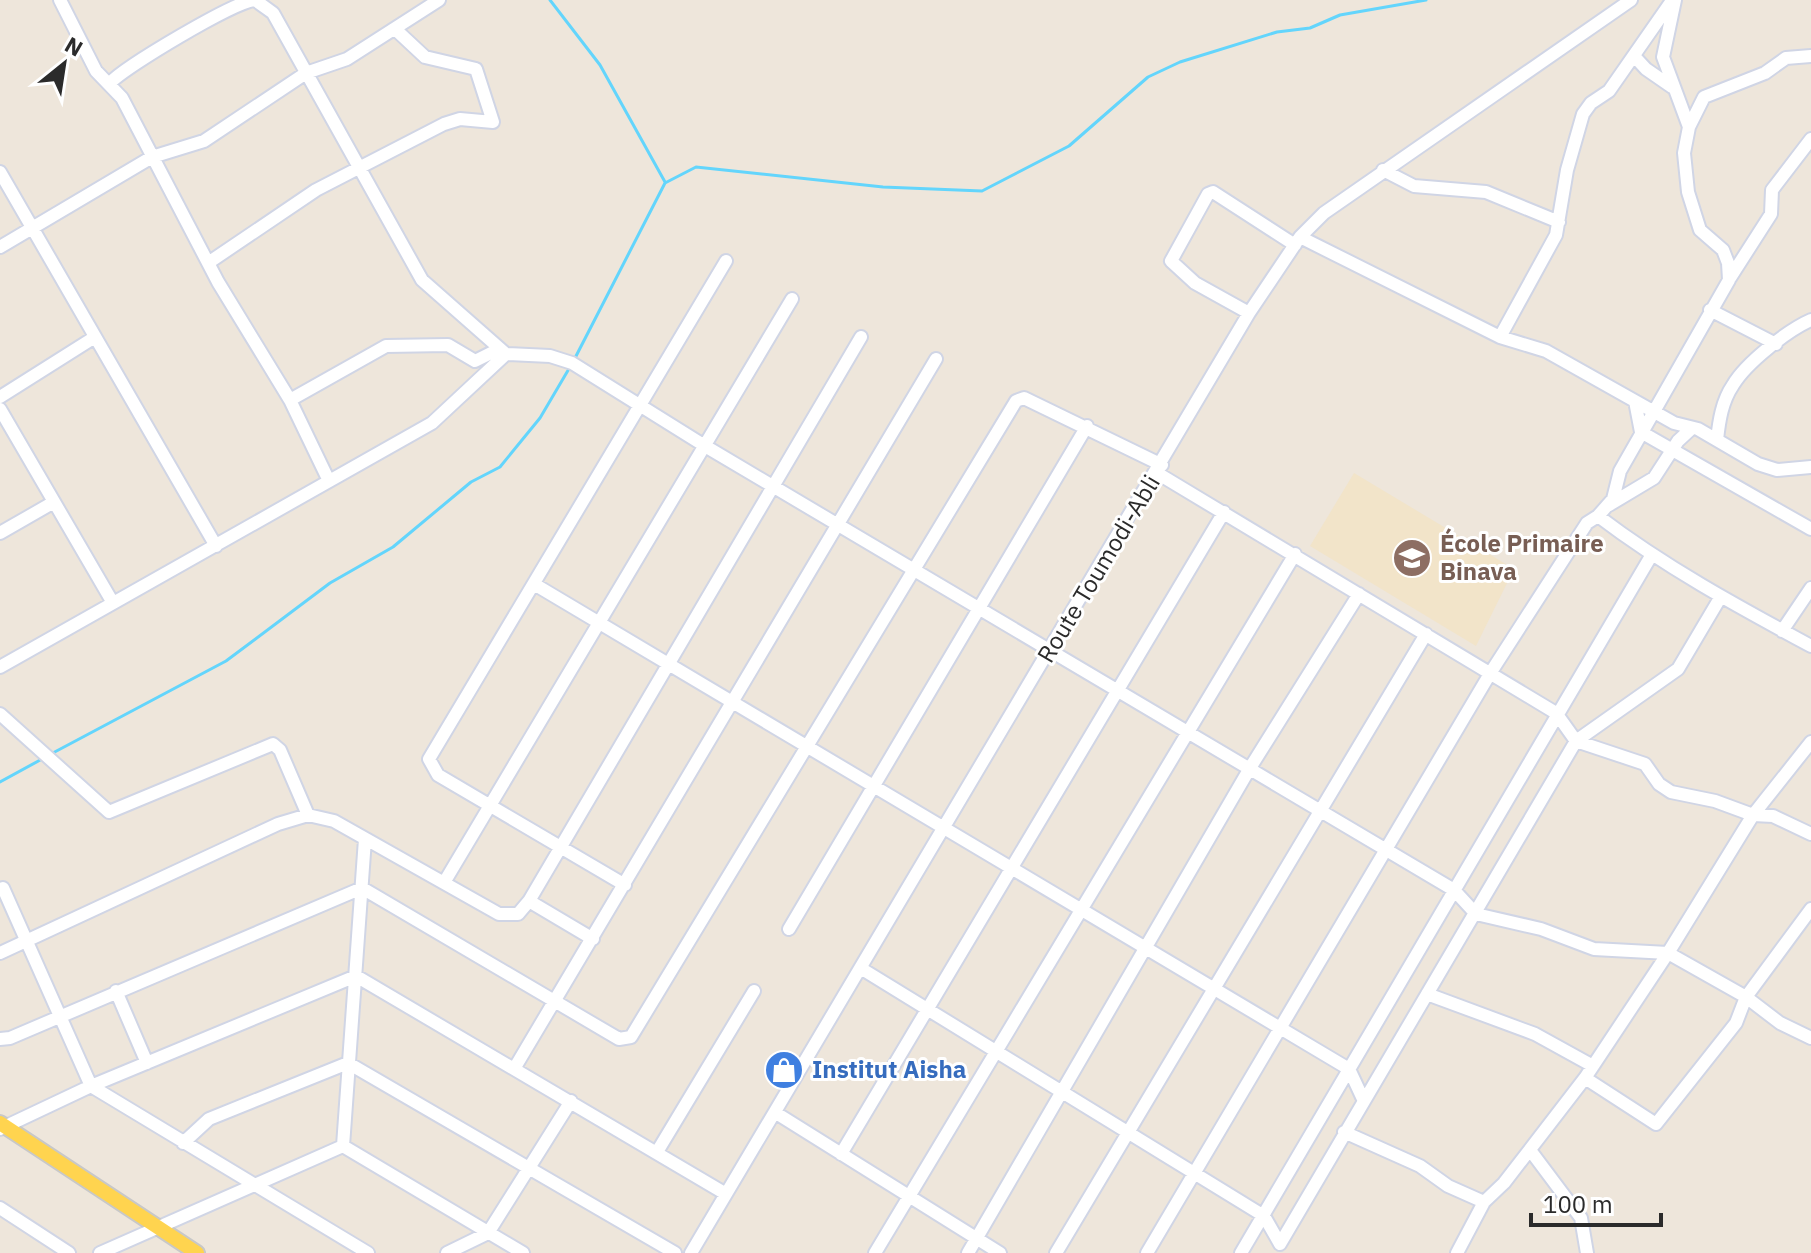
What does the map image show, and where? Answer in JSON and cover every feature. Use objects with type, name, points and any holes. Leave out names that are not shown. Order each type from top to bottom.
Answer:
[{"type":"main road","points":[[2,1126],[197,1253]]},
{"type":"street","points":[[60,0],[96,71],[122,98],[208,263],[290,400],[329,481]]},
{"type":"street","points":[[110,83],[121,72],[191,30],[241,3],[254,0],[273,13],[422,280],[502,351]]},
{"type":"street","points":[[0,247],[152,157],[204,141],[306,73],[347,59],[439,0]]},
{"type":"street","name":"Route Toumodi-Abli","points":[[691,1253],[1249,313],[1297,241],[1324,213],[1383,170],[1631,0]]},
{"type":"street","points":[[1500,337],[1551,248],[1559,222],[1567,170],[1583,114],[1591,103],[1609,91],[1674,0]]},
{"type":"street","points":[[1674,0],[1663,57],[1689,127]]},
{"type":"street","points":[[208,263],[316,190],[451,120],[493,121],[476,69],[425,57],[395,29]]},
{"type":"street","points":[[1634,56],[1674,91],[1704,97],[1765,73],[1786,58],[1811,56]]},
{"type":"street","points":[[1704,97],[1689,127],[1684,153],[1696,221],[1706,238],[1723,250],[1729,280]]},
{"type":"street","points":[[1608,506],[1620,471],[1652,411],[1710,310],[1771,214],[1772,190],[1811,139]]},
{"type":"street","points":[[1383,170],[1414,186],[1486,192],[1559,222]]},
{"type":"street","points":[[0,172],[216,546]]},
{"type":"street","points":[[1249,313],[1195,283],[1171,261],[1208,194],[1213,192],[1297,241],[1500,337],[1546,351],[1652,411],[1717,440],[1746,459],[1770,469],[1811,467]]},
{"type":"street","points":[[625,885],[438,775],[429,759],[726,261]]},
{"type":"street","points":[[445,881],[792,299]]},
{"type":"street","points":[[1710,310],[1776,344]]},
{"type":"street","points":[[1717,440],[1722,410],[1734,383],[1792,328],[1811,320]]},
{"type":"street","points":[[0,397],[95,337]]},
{"type":"street","points":[[0,953],[278,824],[308,815],[334,821],[506,916],[518,914],[529,901],[670,664],[861,337]]},
{"type":"street","points":[[290,400],[386,346],[448,345],[475,361],[502,351],[561,358],[1387,849],[1454,890],[1476,914],[1541,929],[1594,949],[1668,953],[1746,997],[1780,1023],[1811,1038]]},
{"type":"street","points":[[0,667],[432,423],[502,351]]},
{"type":"street","points":[[514,1069],[936,359]]},
{"type":"street","points":[[362,888],[619,1039],[636,1034],[914,568],[1016,401],[1024,398],[1087,426],[1491,672],[1556,713],[1576,741],[1645,764],[1659,784],[1671,792],[1715,801],[1753,815],[1773,816],[1811,834]]},
{"type":"street","points":[[1635,401],[1641,432]]},
{"type":"street","points":[[0,409],[113,603]]},
{"type":"street","points":[[789,929],[1087,426]]},
{"type":"street","points":[[1147,1253],[1491,672],[1587,523],[1608,506],[1654,478],[1692,428]]},
{"type":"street","points":[[1641,432],[1811,529]]},
{"type":"street","points":[[0,533],[54,502]]},
{"type":"street","points":[[841,1154],[1224,512]]},
{"type":"street","points":[[1598,516],[1651,556],[1720,598],[1811,646]]},
{"type":"street","points":[[875,1253],[1295,554]]},
{"type":"street","points":[[1241,1253],[1651,556]]},
{"type":"street","points":[[534,584],[946,826],[1349,1069],[1363,1099]]},
{"type":"street","points":[[1782,631],[1811,588]]},
{"type":"street","points":[[968,1253],[1250,768],[1359,594]]},
{"type":"street","points":[[862,969],[1264,1216],[1280,1244],[1576,741],[1678,669],[1720,598]]},
{"type":"street","points":[[1056,1253],[1426,634]]},
{"type":"street","points":[[0,714],[109,812],[273,744],[280,750],[308,815]]},
{"type":"street","points":[[1457,1253],[1484,1202],[1530,1150],[1585,1078],[1668,953],[1753,815],[1811,742]]},
{"type":"street","points":[[343,1146],[365,839]]},
{"type":"street","points":[[3,888],[91,1086],[368,1253]]},
{"type":"street","points":[[0,1039],[10,1038],[362,888]]},
{"type":"street","points":[[529,901],[593,939]]},
{"type":"street","points":[[1585,1078],[1656,1124],[1736,1023],[1746,997],[1811,909]]},
{"type":"street","points":[[2,1126],[356,976]]},
{"type":"street","points":[[356,976],[726,1194]]},
{"type":"street","points":[[116,991],[147,1063]]},
{"type":"street","points":[[657,1152],[754,991]]},
{"type":"street","points":[[1427,994],[1535,1034],[1593,1066]]},
{"type":"street","points":[[183,1143],[209,1119],[348,1063]]},
{"type":"street","points":[[348,1063],[675,1253]]},
{"type":"street","points":[[447,1253],[488,1233],[571,1101]]},
{"type":"street","points":[[776,1113],[1000,1253]]},
{"type":"street","points":[[1344,1132],[1420,1166],[1448,1186],[1484,1202]]},
{"type":"street","points":[[100,1253],[343,1146]]},
{"type":"street","points":[[343,1146],[523,1253]]},
{"type":"street","points":[[1530,1150],[1581,1218],[1587,1253]]},
{"type":"street","points":[[1,1210],[69,1253]]},
{"type":"shaded area","name":"École Primaire Binava","points":[[1354,473],[1514,569],[1476,646],[1310,546]]},
{"type":"waterway","points":[[550,0],[600,65],[665,182]]},
{"type":"waterway","points":[[574,360],[665,183],[696,167],[883,187],[982,191],[1069,146],[1148,77],[1180,62],[1277,32],[1310,28],[1340,15],[1426,0]]},
{"type":"waterway","points":[[49,755],[226,661],[330,583],[393,547],[471,482],[500,467],[540,418],[570,367]]},
{"type":"waterway","points":[[0,782],[42,759]]},
{"type":"place","name":"École Primaire Binava","points":[[1412,558]]},
{"type":"place","name":"Institut Aisha","points":[[784,1070]]}]
